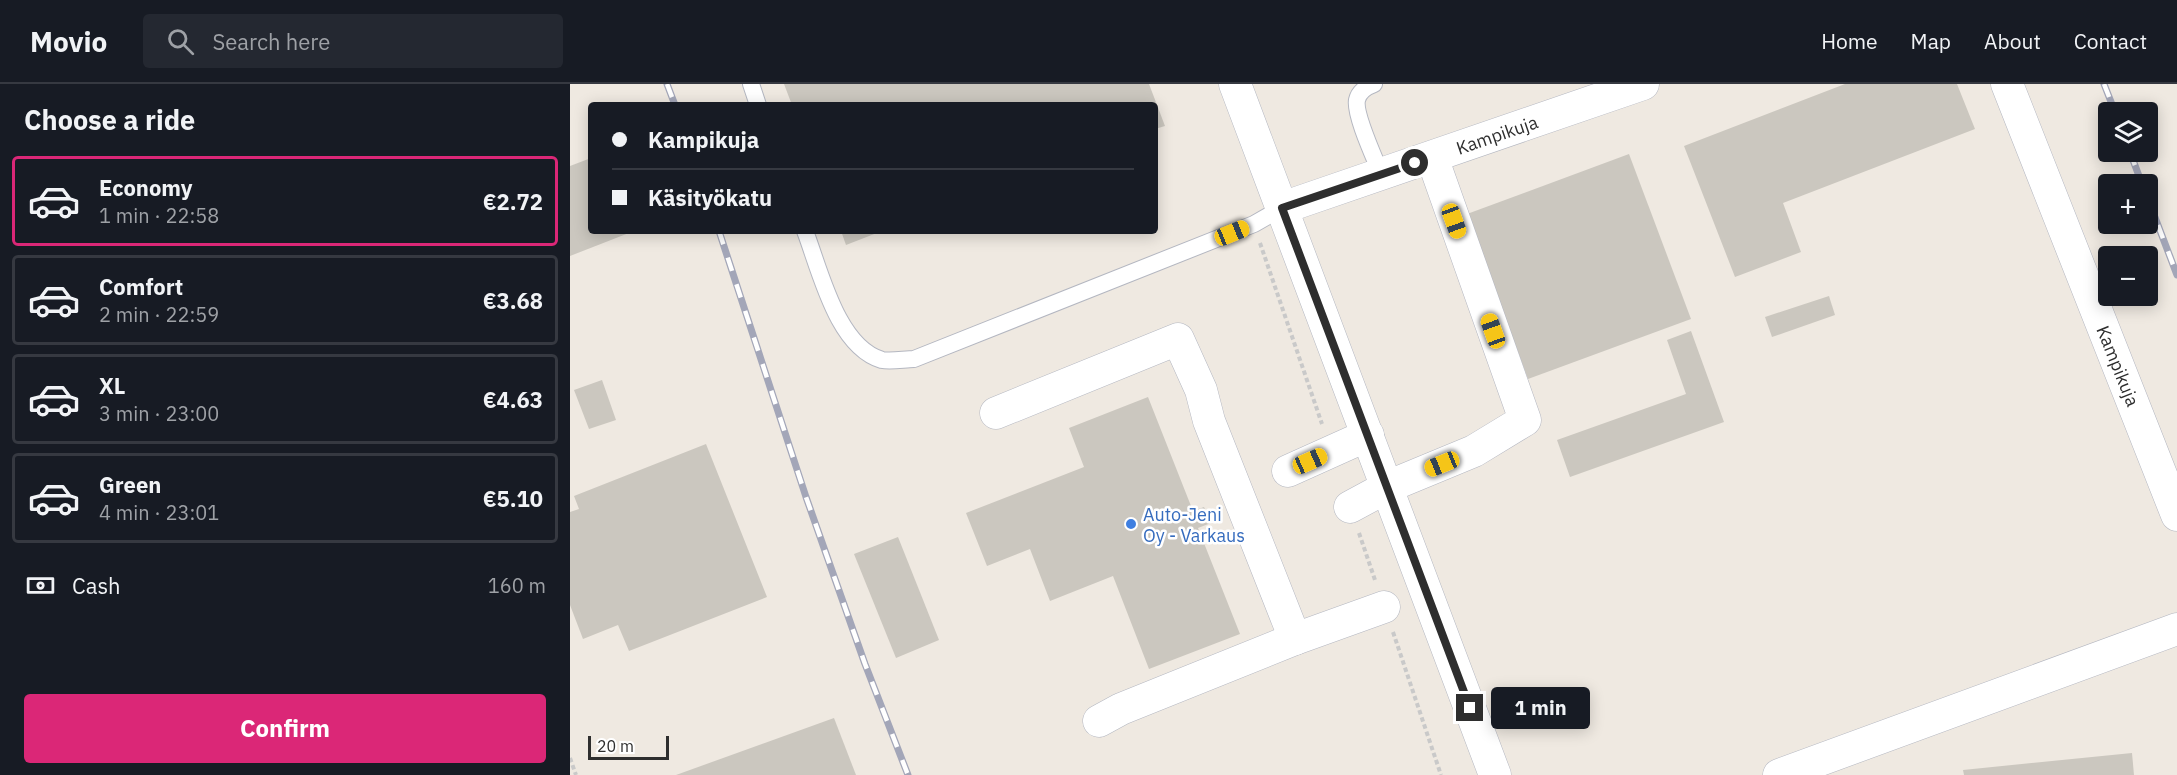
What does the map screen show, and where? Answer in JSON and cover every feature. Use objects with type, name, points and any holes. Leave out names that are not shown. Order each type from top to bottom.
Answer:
[{"type":"street","points":[[1235,84],[1495,775]]},
{"type":"street","name":"Kampikuja","points":[[1282,208],[1432,157],[1585,94],[1643,84]]},
{"type":"street","name":"Kampikuja","points":[[2007,84],[2177,515]]},
{"type":"street","points":[[1350,507],[1387,487],[1474,451],[1525,420],[1432,157]]},
{"type":"street","points":[[996,413],[1178,339],[1201,390],[1209,421],[1295,639]]},
{"type":"street","points":[[1288,471],[1368,435]]},
{"type":"street","points":[[1099,721],[1121,709],[1295,639],[1384,607]]},
{"type":"street","points":[[1779,775],[2177,629]]},
{"type":"lane","points":[[751,84],[757,102]]},
{"type":"lane","points":[[1374,84],[1363,88],[1357,99],[1357,111],[1382,174]]},
{"type":"lane","points":[[807,234],[837,317],[855,344],[882,360],[914,359],[1254,224],[1282,208]]},
{"type":"path","points":[[570,758],[576,775]]},
{"type":"building","points":[[784,84],[1149,84],[1156,102],[791,102]]},
{"type":"building","points":[[1845,84],[1957,84],[1975,129],[1783,203],[1801,252],[1735,277],[1684,146]]},
{"type":"building","points":[[1158,108],[1165,126],[1158,128]]},
{"type":"building","points":[[1629,154],[1691,319],[1528,379],[1467,214]]},
{"type":"building","points":[[588,159],[588,234],[626,234],[570,256],[570,166]]},
{"type":"building","points":[[842,234],[874,234],[846,245]]},
{"type":"building","points":[[1829,296],[1835,315],[1772,337],[1765,317]]},
{"type":"building","points":[[1691,331],[1724,422],[1570,477],[1557,440],[1686,394],[1667,340]]},
{"type":"building","points":[[602,380],[616,420],[589,429],[574,390]]},
{"type":"building","points":[[1148,397],[1193,511],[1204,507],[1211,523],[1198,528],[1240,634],[1149,669],[1113,576],[1050,601],[1030,549],[987,566],[966,513],[1084,467],[1069,428]]},
{"type":"building","points":[[706,444],[767,597],[629,651],[618,625],[583,639],[570,605],[570,512],[579,509],[574,496]]},
{"type":"building","points":[[898,537],[939,640],[896,658],[854,554]]},
{"type":"building","points":[[834,718],[856,775],[676,775]]},
{"type":"building","points":[[2132,753],[2134,775],[1964,775],[1963,770]]},
{"type":"railway","points":[[667,84],[674,102]]},
{"type":"railway","points":[[2104,84],[2111,102]]},
{"type":"railway","points":[[2134,162],[2138,174]]},
{"type":"railway","points":[[2158,225],[2177,275]]},
{"type":"railway","points":[[720,234],[806,497],[865,664],[908,775]]},
{"type":"place","name":"Auto-Jeni Oy - Varkaus","points":[[1131,524]]},
{"type":"route","points":[[1415,163],[1282,208],[1470,708]]}]
